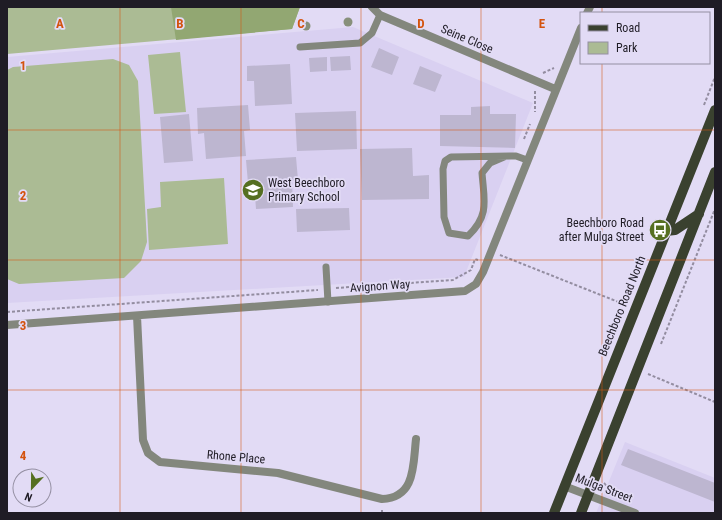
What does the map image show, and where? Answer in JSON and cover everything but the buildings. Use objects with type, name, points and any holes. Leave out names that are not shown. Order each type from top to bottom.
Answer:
[{"type":"main road","name":"Beechboro Road North","points":[[554,513],[715,110]]},
{"type":"main road","points":[[581,513],[715,172]]},
{"type":"main road","points":[[666,231],[674,230],[699,214]]},
{"type":"street","name":"Seine Close","points":[[372,7],[380,15],[556,89]]},
{"type":"street","name":"Avignon Way","points":[[7,325],[459,293],[476,284],[486,264],[580,30]]},
{"type":"street","name":"Rhone Place","points":[[137,316],[143,440],[148,453],[160,462],[278,473],[382,499],[391,498],[402,493],[407,488],[410,480],[416,439]]},
{"type":"street","name":"Mulga Street","points":[[564,486],[635,513]]},
{"type":"lane","points":[[300,47],[360,43],[372,33],[380,15]]},
{"type":"lane","points":[[504,157],[490,163],[482,173],[484,214],[479,226],[468,236],[449,233],[444,217],[442,169],[445,161],[451,158],[516,156],[527,160]]},
{"type":"lane","points":[[326,267],[328,302]]},
{"type":"path","points":[[524,139],[536,111],[534,93],[541,74],[555,68]]},
{"type":"path","points":[[660,346],[715,209]]},
{"type":"path","points":[[491,251],[627,306]]},
{"type":"path","points":[[7,312],[453,280],[471,270],[475,259],[486,264]]},
{"type":"path","points":[[651,368],[648,374],[715,402]]},
{"type":"shaded area","name":"West Beechboro Primary School","points":[[353,27],[533,103],[464,277],[7,303],[7,57]]},
{"type":"shaded area","points":[[625,442],[715,478],[715,513],[596,513]]},
{"type":"green space","points":[[7,7],[300,7],[292,29],[7,54]]},
{"type":"green space","points":[[171,7],[300,7],[292,29],[176,40]]},
{"type":"green space","points":[[180,52],[186,112],[154,114],[148,55]]},
{"type":"green space","points":[[113,59],[129,65],[138,81],[147,242],[141,261],[124,278],[19,284],[7,279],[7,70],[13,67]]},
{"type":"green space","points":[[224,178],[228,244],[149,250],[147,209],[161,207],[160,182]]},
{"type":"place","name":"West Beechboro Primary School","points":[[253,190]]},
{"type":"place","name":"Beechboro Road after Mulga Street","points":[[660,230]]}]
